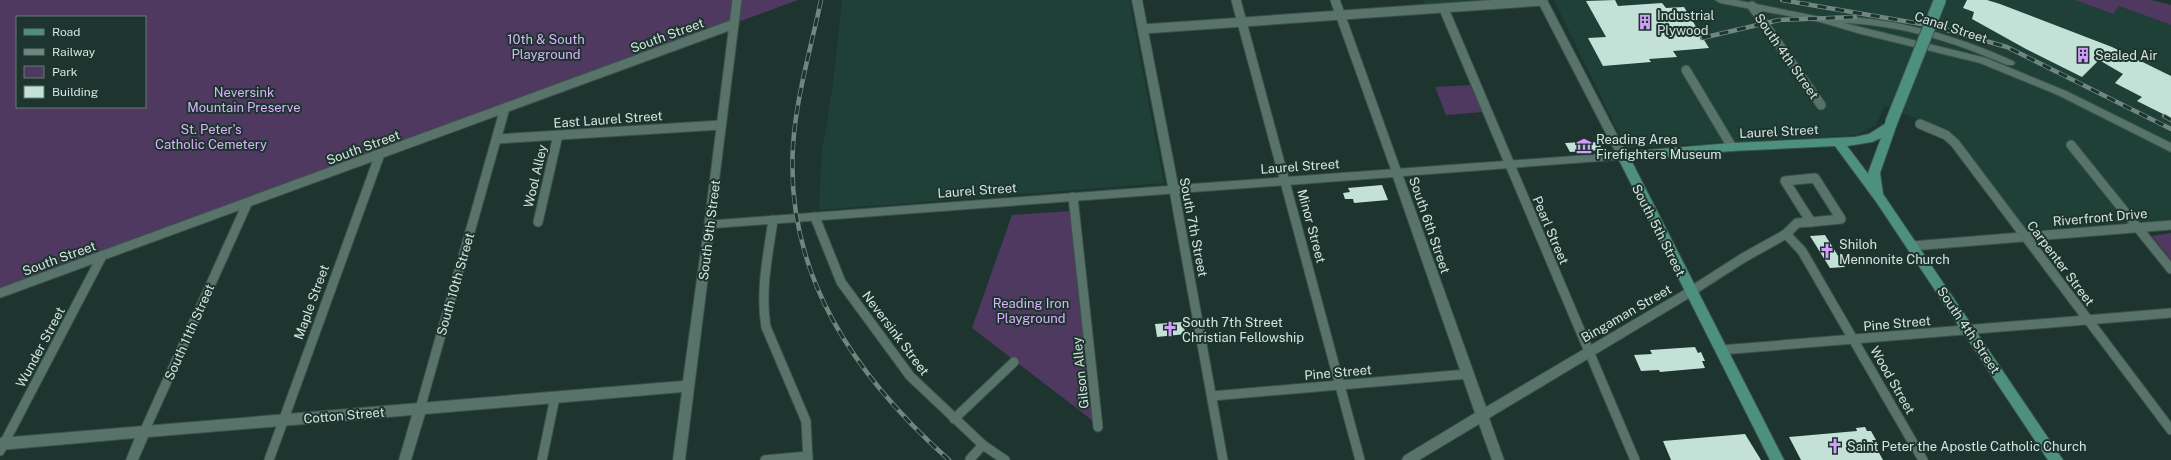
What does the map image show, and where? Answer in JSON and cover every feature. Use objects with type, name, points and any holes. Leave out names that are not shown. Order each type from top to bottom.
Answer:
[{"type":"main road","points":[[1891,125],[1940,0]]},
{"type":"main road","name":"Laurel Street","points":[[1622,156],[1732,147],[1838,142],[1872,138],[1891,125]]},
{"type":"main road","name":"South 4th Street","points":[[1881,200],[1875,187],[1874,172],[1891,125]]},
{"type":"main road","name":"South 4th Street","points":[[1838,142],[1881,200],[2056,460]]},
{"type":"main road","name":"South 5th Street","points":[[1622,156],[1777,460]]},
{"type":"street","name":"South 9th Street","points":[[679,460],[710,224],[737,0]]},
{"type":"street","name":"South 7th Street","points":[[1138,0],[1223,460]]},
{"type":"street","name":"Minor Street","points":[[1236,0],[1360,460]]},
{"type":"street","name":"South 6th Street","points":[[1335,0],[1498,460]]},
{"type":"street","points":[[1143,29],[1444,9],[1543,0]]},
{"type":"street","name":"South 5th Street","points":[[1543,0],[1622,156]]},
{"type":"street","name":"Canal Street","points":[[1720,0],[1821,19],[1861,31],[1983,60],[2062,92],[2171,148]]},
{"type":"street","name":"South 4th Street","points":[[1752,6],[1821,105]]},
{"type":"street","name":"Pearl Street","points":[[1444,9],[1635,460]]},
{"type":"street","name":"South Street","points":[[0,293],[247,204],[734,24]]},
{"type":"street","points":[[1686,70],[1732,147]]},
{"type":"street","name":"South 10th Street","points":[[405,460],[505,108]]},
{"type":"street","name":"Carpenter Street","points":[[1920,124],[1946,136],[1955,143],[2171,430]]},
{"type":"street","name":"East Laurel Street","points":[[497,139],[721,125]]},
{"type":"street","name":"Wool Alley","points":[[538,222],[558,135]]},
{"type":"street","points":[[2071,145],[2171,269]]},
{"type":"street","name":"Maple Street","points":[[269,460],[380,154]]},
{"type":"street","name":"Laurel Street","points":[[710,224],[1622,156]]},
{"type":"street","name":"Bingaman Street","points":[[1408,460],[1588,351],[1690,292],[1743,258],[1786,234],[1791,227],[1797,223],[1811,222],[1842,219],[1815,178],[1785,181],[1811,222]]},
{"type":"street","name":"Gilson Alley","points":[[1073,197],[1098,427]]},
{"type":"street","name":"South 11th Street","points":[[132,460],[247,204]]},
{"type":"street","name":"Neversink Street","points":[[815,216],[841,282],[910,376],[983,445],[1005,460]]},
{"type":"street","points":[[765,460],[808,458],[806,421],[764,325],[765,279],[773,220]]},
{"type":"street","name":"Riverfront Drive","points":[[1912,246],[2171,224]]},
{"type":"street","name":"Wood Street","points":[[1786,234],[1802,251],[1855,340],[1923,460]]},
{"type":"street","name":"Wunder Street","points":[[1,446],[102,256]]},
{"type":"street","name":"Pine Street","points":[[1721,350],[2171,313]]},
{"type":"street","points":[[954,419],[1014,362]]},
{"type":"street","name":"Pine Street","points":[[1212,396],[1468,374]]},
{"type":"street","name":"Cotton Street","points":[[1,446],[144,432],[689,386]]},
{"type":"street","points":[[542,460],[555,397]]},
{"type":"street","points":[[970,459],[983,445]]},
{"type":"shaded area","points":[[842,0],[1129,0],[1164,183],[819,210],[822,151],[833,85]]},
{"type":"shaded area","points":[[1423,0],[1491,0],[1425,5]]},
{"type":"shaded area","points":[[1554,0],[2075,0],[2113,14],[2119,6],[2171,25],[2171,219],[2027,230],[1952,135],[1885,105],[1876,125],[1857,135],[1626,148]]},
{"type":"green space","name":"Neversink Mountain Preserve","points":[[0,0],[798,0],[0,293]]},
{"type":"green space","points":[[2075,0],[2151,0],[2171,5],[2171,25],[2119,6],[2113,14]]},
{"type":"green space","points":[[1470,85],[1483,112],[1446,115],[1435,87]]},
{"type":"green space","name":"Reading Iron Playground","points":[[1071,211],[1092,420],[972,328],[1012,215]]},
{"type":"green space","points":[[2171,233],[2171,260],[2152,236]]},
{"type":"building","name":"Industrial Plywood","points":[[1615,0],[1618,6],[1662,3],[1666,8],[1684,7],[1709,48],[1673,51],[1677,57],[1649,59],[1651,62],[1603,66],[1588,38],[1606,37],[1586,1]]},
{"type":"building","name":"Sealed Air","points":[[1967,0],[1987,0],[2000,4],[2112,47],[2171,76],[2171,118],[2137,101],[2142,97],[2115,83],[2123,74],[2099,60],[2082,77],[2026,49],[1972,19],[1974,12],[1963,8]]},
{"type":"building","name":"Reading Area Firefighters Museum","points":[[1599,142],[1602,150],[1570,152],[1565,143]]},
{"type":"building","points":[[1382,185],[1388,200],[1354,203],[1353,199],[1345,199],[1343,193],[1350,192],[1348,188]]},
{"type":"building","name":"Shiloh Mennonite Church","points":[[1825,235],[1845,267],[1830,268],[1810,236]]},
{"type":"building","name":"South 7th Street Christian Fellowship","points":[[1182,322],[1186,334],[1157,337],[1155,324]]},
{"type":"building","points":[[1695,347],[1698,353],[1701,352],[1705,361],[1702,361],[1705,368],[1660,372],[1659,370],[1641,371],[1634,355],[1652,354],[1650,350]]},
{"type":"building","name":"Saint Peter the Apostle Catholic Church","points":[[1865,427],[1867,431],[1871,431],[1876,440],[1872,440],[1883,460],[1801,460],[1789,437],[1857,431],[1856,428]]},
{"type":"building","points":[[1745,434],[1761,460],[1671,460],[1663,441]]},
{"type":"railway","points":[[821,0],[797,109],[793,146],[794,193],[801,238],[814,281],[833,321],[857,358],[884,394],[915,428],[949,460]]},
{"type":"railway","points":[[1782,0],[1933,26],[2007,47],[2171,129]]},
{"type":"railway","points":[[1702,38],[1779,20],[1855,17]]},
{"type":"railway","points":[[2164,116],[2171,120]]},
{"type":"place","name":"Industrial Plywood","points":[[1645,22]]},
{"type":"place","name":"Sealed Air","points":[[2083,55]]},
{"type":"place","name":"Reading Area Firefighters Museum","points":[[1584,146]]},
{"type":"place","name":"Shiloh Mennonite Church","points":[[1827,251]]},
{"type":"place","name":"South 7th Street Christian Fellowship","points":[[1170,329]]},
{"type":"place","name":"Saint Peter the Apostle Catholic Church","points":[[1835,446]]},
{"type":"park label","name":"10th & South Playground","points":[[546,46]]},
{"type":"park label","name":"St. Peter's Catholic Cemetery","points":[[211,136]]}]
